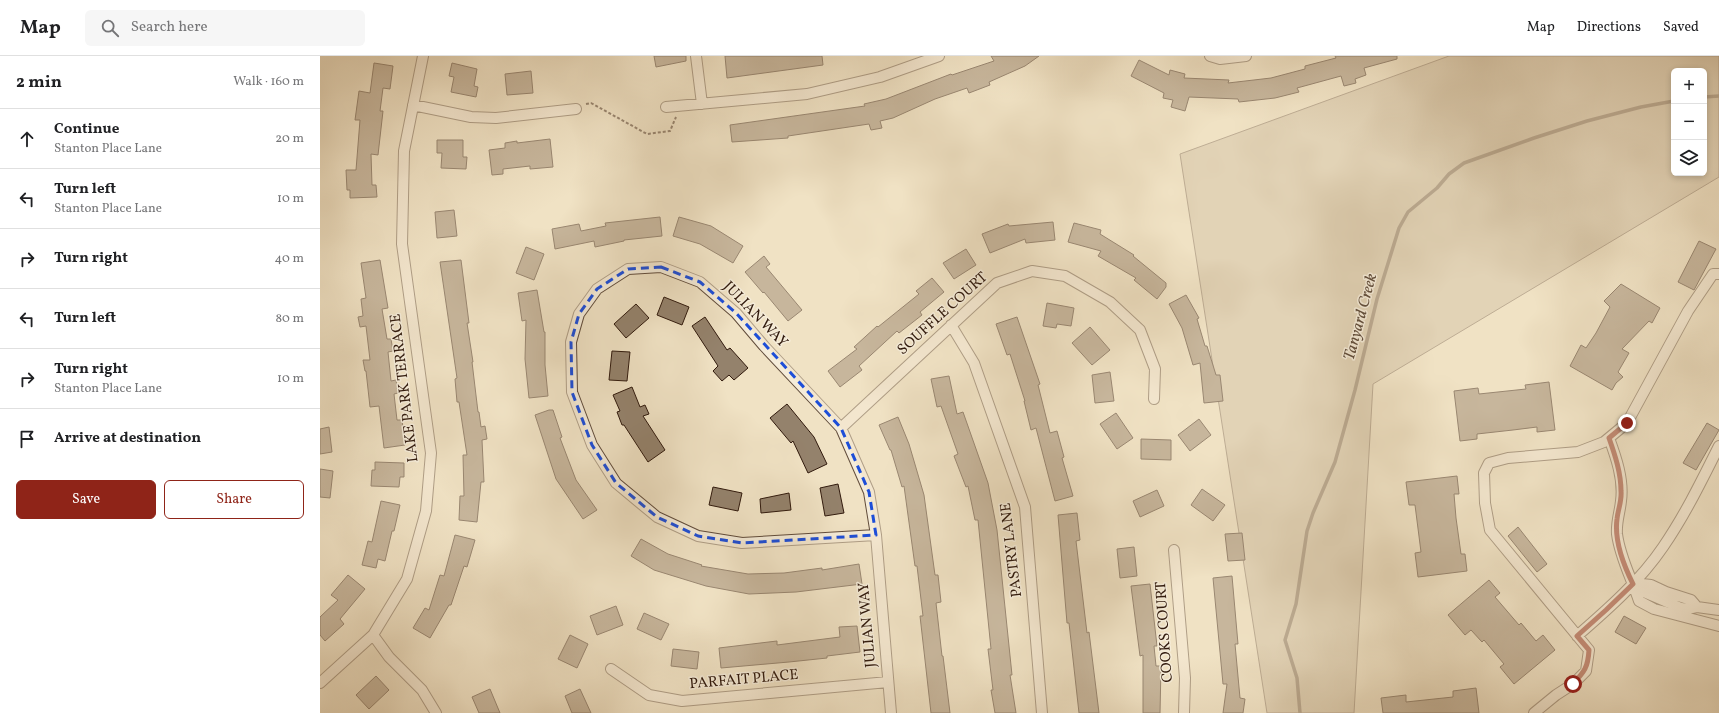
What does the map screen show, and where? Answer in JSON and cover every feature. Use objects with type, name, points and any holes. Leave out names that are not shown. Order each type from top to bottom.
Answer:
[{"type":"street","name":"LAKE PARK TERRACE","points":[[320,683],[373,634],[407,579],[426,511],[431,453],[402,244],[404,151],[422,56]]},
{"type":"street","points":[[696,56],[702,104]]},
{"type":"street","points":[[666,107],[806,94],[880,77],[939,56]]},
{"type":"street","points":[[1210,56],[1220,59],[1246,56]]},
{"type":"street","points":[[413,106],[471,117],[496,118],[576,109]]},
{"type":"street","name":"JULIAN WAY","points":[[876,535],[742,543],[698,536],[657,517],[616,483],[592,445],[572,392],[571,342],[579,314],[597,289],[628,269],[661,267],[700,282],[736,313],[764,346],[841,428],[869,492],[876,535],[891,713]]},
{"type":"street","name":"SOUFFLE COURT","points":[[841,428],[997,283],[1032,271],[1065,276],[1110,302],[1140,330],[1155,369],[1154,399]]},
{"type":"street","points":[[1534,713],[1556,695],[1573,684],[1586,671],[1589,650],[1490,530],[1485,503],[1484,473],[1489,463],[1508,458],[1578,452],[1604,442],[1627,423],[1688,311],[1712,274],[1719,274]]},
{"type":"street","name":"PASTRY LANE","points":[[951,325],[974,363],[1025,507],[1042,713]]},
{"type":"street","points":[[1609,438],[1621,483],[1621,501],[1617,520],[1617,534],[1620,553],[1639,601],[1648,606],[1676,616],[1719,626]]},
{"type":"street","points":[[1577,636],[1633,584],[1663,548],[1680,520],[1719,446]]},
{"type":"street","name":"COOKS COURT","points":[[1174,550],[1185,678],[1184,713]]},
{"type":"street","points":[[1633,584],[1652,596],[1681,608],[1687,609],[1697,607],[1719,610]]},
{"type":"street","points":[[373,634],[389,657],[422,690],[436,713]]},
{"type":"street","name":"PARFAIT PLACE","points":[[611,670],[649,695],[682,702],[888,682]]},
{"type":"path","points":[[576,109],[575,104],[591,103],[647,134],[670,131],[678,114],[678,106]]},
{"type":"highlighted area","points":[[661,267],[700,282],[736,313],[841,428],[869,492],[876,535],[742,543],[698,536],[657,517],[616,483],[592,445],[572,392],[571,342],[579,314],[597,289],[628,269]]},
{"type":"shaded area","points":[[1449,56],[1719,56],[1719,177],[1373,384],[1354,713],[1267,713],[1180,154]]},
{"type":"building","points":[[654,56],[686,56],[686,61],[656,67]]},
{"type":"building","points":[[725,56],[822,56],[823,65],[727,78]]},
{"type":"building","points":[[991,56],[1039,56],[1025,66],[989,82],[990,85],[969,93],[967,88],[935,99],[893,118],[880,121],[882,128],[871,130],[869,124],[788,136],[788,138],[732,142],[730,125],[865,106],[864,104],[886,99],[951,74],[952,75],[994,61]]},
{"type":"building","points":[[1335,56],[1397,56],[1397,59],[1364,68],[1366,75],[1355,79],[1356,83],[1344,86],[1341,76],[1297,88],[1299,92],[1275,98],[1239,102],[1238,99],[1189,97],[1185,111],[1171,107],[1173,100],[1163,98],[1164,93],[1131,76],[1139,60],[1169,75],[1170,70],[1185,74],[1184,78],[1229,80],[1228,83],[1271,78],[1305,69],[1305,66],[1336,58]]},
{"type":"building","points":[[374,63],[393,66],[390,89],[383,88],[380,111],[383,111],[378,155],[371,154],[372,185],[376,185],[377,197],[350,198],[350,190],[347,190],[346,170],[356,170],[360,120],[355,120],[359,91],[370,93]]},
{"type":"building","points":[[452,63],[477,69],[474,86],[478,87],[476,97],[451,92],[454,77],[449,76]]},
{"type":"building","points":[[531,71],[533,93],[507,95],[505,74]]},
{"type":"building","points":[[550,139],[553,167],[530,169],[530,166],[503,169],[503,174],[492,175],[489,150],[505,148],[505,143]]},
{"type":"building","points":[[437,140],[463,140],[463,157],[467,157],[466,169],[441,168],[442,153],[437,153]]},
{"type":"building","points":[[454,210],[457,236],[437,238],[435,212]]},
{"type":"building","points":[[660,217],[662,236],[624,240],[595,247],[594,241],[555,249],[552,229],[579,224],[581,231],[606,226],[605,223]]},
{"type":"building","points":[[679,217],[711,226],[743,246],[733,263],[700,244],[673,236]]},
{"type":"building","points":[[1053,222],[1055,240],[1026,243],[1025,239],[990,253],[982,234],[1008,224],[1009,226]]},
{"type":"building","points":[[1074,223],[1101,230],[1100,234],[1134,255],[1133,256],[1166,283],[1166,287],[1157,299],[1134,280],[1136,278],[1098,256],[1101,251],[1068,242]]},
{"type":"building","points":[[1699,241],[1716,249],[1694,290],[1678,282]]},
{"type":"building","points":[[526,247],[544,254],[534,280],[516,273]]},
{"type":"building","points":[[966,249],[976,265],[954,279],[943,263]]},
{"type":"building","points":[[764,256],[770,264],[766,267],[802,310],[788,321],[745,272]]},
{"type":"building","points":[[380,260],[388,308],[382,309],[387,339],[391,339],[393,351],[388,352],[391,381],[396,380],[398,393],[394,394],[397,420],[402,420],[405,445],[384,448],[379,406],[370,407],[366,371],[363,360],[370,360],[366,326],[360,327],[358,317],[363,316],[361,299],[366,298],[361,263]]},
{"type":"building","points":[[461,260],[478,412],[481,427],[485,426],[487,439],[482,440],[484,482],[481,482],[477,522],[459,520],[460,496],[464,496],[463,455],[467,455],[459,402],[457,402],[455,379],[457,378],[440,262]]},
{"type":"building","points":[[932,278],[944,292],[920,312],[922,315],[899,333],[897,331],[859,366],[862,370],[840,387],[828,371],[857,349],[854,347],[877,326],[878,327],[919,294],[916,291]]},
{"type":"building","points":[[1621,284],[1660,308],[1652,323],[1649,321],[1622,349],[1629,353],[1618,372],[1623,377],[1616,383],[1612,390],[1570,366],[1581,345],[1586,348],[1610,307],[1604,301]]},
{"type":"building","points":[[537,290],[545,332],[545,365],[548,396],[529,398],[525,359],[526,320],[522,321],[518,293]]},
{"type":"building","points":[[1186,295],[1199,318],[1197,319],[1205,346],[1207,346],[1216,375],[1220,375],[1223,401],[1204,403],[1200,363],[1193,365],[1182,328],[1169,304]]},
{"type":"building","points":[[664,297],[689,307],[682,325],[657,315]]},
{"type":"building","points":[[1047,303],[1074,308],[1071,326],[1057,324],[1056,328],[1043,326]]},
{"type":"building","points":[[636,304],[649,318],[626,338],[614,324]]},
{"type":"building","points":[[705,317],[727,350],[730,348],[748,368],[734,380],[729,375],[722,381],[713,371],[718,366],[692,326]]},
{"type":"building","points":[[1017,317],[1040,384],[1038,385],[1050,433],[1057,431],[1064,457],[1062,458],[1073,496],[1055,501],[1036,428],[1031,430],[1025,401],[1010,354],[1007,355],[996,324]]},
{"type":"building","points":[[1090,327],[1110,350],[1092,365],[1072,343]]},
{"type":"building","points":[[612,351],[630,352],[627,381],[609,380]]},
{"type":"building","points":[[1110,372],[1114,401],[1095,403],[1092,375]]},
{"type":"building","points":[[949,376],[957,414],[963,412],[988,483],[997,530],[1012,675],[1010,675],[1016,713],[995,713],[991,690],[993,690],[988,649],[991,649],[978,520],[975,520],[968,486],[966,487],[954,456],[958,454],[941,406],[937,407],[931,379]]},
{"type":"building","points":[[1549,382],[1555,430],[1537,432],[1537,427],[1477,434],[1477,439],[1460,441],[1454,391],[1478,388],[1479,394],[1526,389],[1525,385]]},
{"type":"building","points":[[632,387],[640,407],[645,405],[649,414],[643,416],[665,450],[648,462],[624,425],[622,425],[617,412],[620,411],[613,395]]},
{"type":"building","points":[[787,404],[814,437],[827,464],[808,473],[793,441],[791,443],[770,418]]},
{"type":"building","points":[[553,410],[562,437],[560,438],[576,480],[597,510],[583,519],[556,479],[535,415]]},
{"type":"building","points":[[1116,413],[1133,438],[1117,449],[1100,424]]},
{"type":"building","points":[[898,417],[909,444],[924,495],[935,575],[938,575],[941,602],[936,603],[950,713],[931,713],[920,616],[923,616],[917,566],[915,566],[904,486],[902,487],[891,450],[879,425]]},
{"type":"building","points":[[1199,419],[1211,435],[1190,451],[1178,435]]},
{"type":"building","points":[[1707,423],[1719,430],[1696,470],[1683,463]]},
{"type":"building","points":[[329,427],[332,452],[320,454],[320,429]]},
{"type":"building","points":[[1141,439],[1171,440],[1171,460],[1141,459]]},
{"type":"building","points":[[375,462],[404,463],[404,477],[400,477],[399,487],[371,486],[372,470],[375,470]]},
{"type":"building","points":[[320,469],[333,471],[330,498],[320,497]]},
{"type":"building","points":[[1457,476],[1459,494],[1454,494],[1456,518],[1461,554],[1465,554],[1467,571],[1418,577],[1415,553],[1421,552],[1415,505],[1409,505],[1406,482]]},
{"type":"building","points":[[838,484],[844,513],[825,516],[820,488]]},
{"type":"building","points":[[713,487],[742,493],[738,511],[709,505]]},
{"type":"building","points":[[1202,489],[1225,505],[1213,521],[1191,505]]},
{"type":"building","points":[[1157,490],[1164,506],[1140,517],[1133,501]]},
{"type":"building","points":[[789,493],[791,510],[761,513],[760,499]]},
{"type":"building","points":[[381,501],[400,505],[385,561],[378,559],[376,568],[362,565],[368,541],[372,542]]},
{"type":"building","points":[[1077,513],[1080,540],[1076,541],[1087,633],[1089,632],[1099,713],[1079,713],[1069,623],[1067,623],[1058,515]]},
{"type":"building","points":[[1518,527],[1547,564],[1537,572],[1508,536]]},
{"type":"building","points":[[1242,533],[1245,560],[1228,561],[1225,534]]},
{"type":"building","points":[[455,535],[475,540],[467,567],[464,566],[451,605],[449,605],[430,638],[413,628],[425,608],[429,610],[440,575],[444,576]]},
{"type":"building","points":[[641,539],[668,554],[702,565],[701,566],[748,574],[784,573],[822,568],[822,570],[859,564],[862,584],[796,592],[749,594],[706,586],[654,570],[631,556]]},
{"type":"building","points":[[1134,547],[1137,576],[1120,578],[1117,549]]},
{"type":"building","points":[[348,575],[365,589],[340,619],[344,624],[325,641],[320,635],[320,617],[338,600],[331,595]]},
{"type":"building","points":[[1232,576],[1238,644],[1235,644],[1240,698],[1245,699],[1243,713],[1223,713],[1227,684],[1223,684],[1213,578]]},
{"type":"building","points":[[1489,580],[1500,593],[1495,597],[1519,625],[1521,623],[1536,641],[1543,635],[1555,650],[1514,684],[1500,667],[1504,664],[1484,640],[1482,642],[1471,630],[1465,635],[1448,615]]},
{"type":"building","points":[[1150,584],[1157,646],[1154,646],[1156,666],[1161,666],[1160,713],[1143,713],[1143,655],[1140,656],[1131,586]]},
{"type":"building","points":[[616,606],[623,625],[597,635],[590,616]]},
{"type":"building","points":[[644,613],[669,624],[661,640],[637,629]]},
{"type":"building","points":[[1624,616],[1646,628],[1636,644],[1615,632]]},
{"type":"building","points":[[857,626],[860,652],[827,656],[827,658],[721,668],[719,648],[777,641],[777,645],[840,637],[839,627]]},
{"type":"building","points":[[570,635],[588,644],[577,668],[558,659]]},
{"type":"building","points":[[673,649],[699,652],[697,669],[671,666]]},
{"type":"building","points":[[376,676],[389,690],[369,709],[356,695]]},
{"type":"building","points":[[1476,688],[1479,713],[1383,713],[1381,698],[1406,695],[1406,702],[1453,697],[1453,691]]},
{"type":"building","points":[[490,689],[500,713],[479,713],[472,697]]},
{"type":"building","points":[[580,689],[591,713],[572,713],[565,696]]},
{"type":"waterway","name":"Tanyard Creek","points":[[1707,97],[1719,96]]},
{"type":"waterway","name":"Tanyard Creek","points":[[1300,713],[1297,678],[1285,640],[1296,604],[1307,531],[1313,513],[1335,462],[1355,390],[1377,299],[1399,228],[1408,212],[1437,188],[1449,174],[1464,163],[1587,121],[1641,107],[1671,102]]},
{"type":"route","points":[[1573,684],[1586,671],[1589,656],[1589,650],[1577,636],[1633,584],[1620,553],[1617,534],[1617,520],[1621,501],[1621,483],[1614,452],[1609,438],[1627,423]]}]
